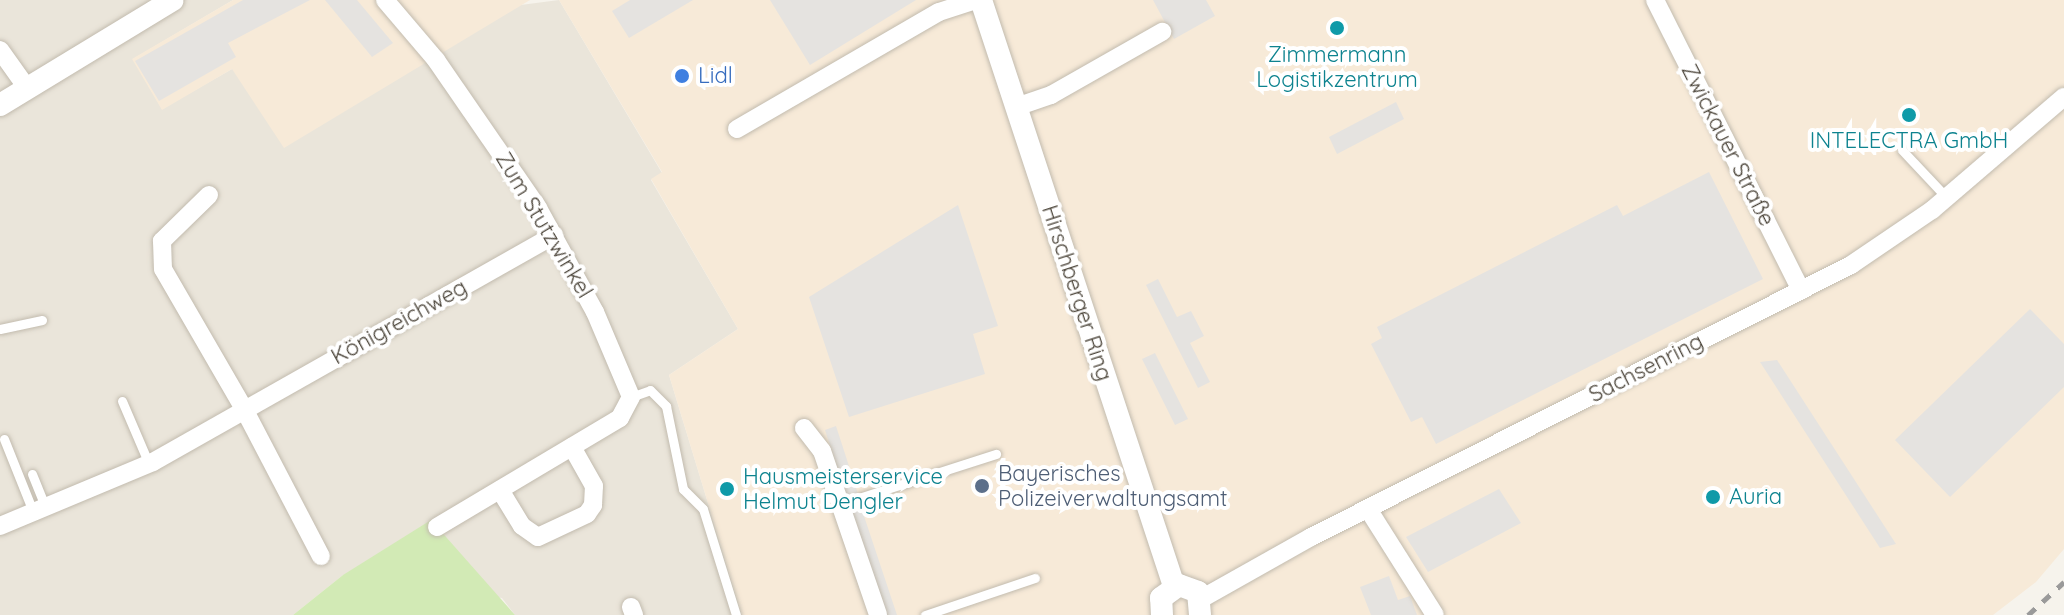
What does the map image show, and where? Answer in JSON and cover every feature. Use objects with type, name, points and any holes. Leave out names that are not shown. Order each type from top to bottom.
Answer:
[{"type":"street","points":[[0,105],[173,0]]},
{"type":"street","name":"Zum Stutzwinkel","points":[[385,0],[467,102],[554,235],[608,338],[631,397]]},
{"type":"street","points":[[737,129],[939,12],[978,0]]},
{"type":"street","name":"Hirschberger Ring","points":[[978,0],[1174,586]]},
{"type":"street","name":"Zwickauer Straße","points":[[1655,0],[1801,290]]},
{"type":"street","points":[[1016,107],[1051,95],[1162,32]]},
{"type":"street","points":[[0,50],[27,88]]},
{"type":"street","name":"Sachsenring","points":[[1201,607],[1368,509],[1801,290],[1893,240],[1947,198],[2064,97]]},
{"type":"street","points":[[209,195],[162,241],[159,255],[321,556]]},
{"type":"street","name":"Königreichweg","points":[[0,526],[40,512],[149,464],[554,235]]},
{"type":"street","points":[[437,527],[620,418],[631,397]]},
{"type":"street","points":[[804,428],[822,451],[878,615]]},
{"type":"street","points":[[500,490],[522,526],[538,537],[587,514],[593,505],[594,486],[572,447]]},
{"type":"street","points":[[1368,509],[1435,615]]},
{"type":"street","points":[[1160,615],[1161,598],[1174,586],[1189,586],[1201,607]]},
{"type":"lane","points":[[1902,150],[1947,198]]},
{"type":"lane","points":[[0,329],[42,320]]},
{"type":"lane","points":[[631,397],[650,390],[666,406],[683,489],[703,509],[736,615]]},
{"type":"lane","points":[[122,401],[149,464]]},
{"type":"lane","points":[[4,439],[40,512]]},
{"type":"lane","points":[[840,504],[996,454]]},
{"type":"lane","points":[[32,474],[40,512]]},
{"type":"lane","points":[[925,615],[1035,578]]},
{"type":"shaded area","points":[[0,0],[233,0],[133,59],[162,109],[232,69],[446,46],[513,6],[559,0],[662,173],[651,180],[738,329],[669,375],[742,615],[515,615],[502,598],[343,575],[293,615],[0,615]]},
{"type":"shaded area","points":[[233,0],[530,0],[284,148],[232,69],[162,110],[132,59]]},
{"type":"shaded area","points":[[243,0],[310,0],[228,43],[236,57],[159,101],[135,61]]},
{"type":"shaded area","points":[[325,0],[357,0],[393,43],[372,57]]},
{"type":"shaded area","points":[[559,0],[2064,0],[2064,549],[2036,582],[1993,615],[742,615],[669,375],[738,329],[651,179],[662,172]]},
{"type":"shaded area","points":[[630,0],[693,0],[629,38],[612,11]]},
{"type":"shaded area","points":[[770,0],[916,0],[810,65]]},
{"type":"shaded area","points":[[1153,0],[1206,0],[1215,16],[1174,39]]},
{"type":"shaded area","points":[[1396,102],[1404,119],[1337,154],[1329,137]]},
{"type":"shaded area","points":[[1709,172],[1763,279],[1436,444],[1422,417],[1411,422],[1371,344],[1382,338],[1377,327],[1617,205],[1623,216]]},
{"type":"shaded area","points":[[958,205],[998,326],[973,334],[985,374],[849,417],[809,297]]},
{"type":"shaded area","points":[[1158,279],[1177,317],[1191,311],[1204,336],[1190,343],[1210,382],[1198,388],[1146,285]]},
{"type":"shaded area","points":[[2030,309],[2064,344],[2064,387],[1950,497],[1895,440]]},
{"type":"shaded area","points":[[1155,353],[1188,419],[1175,425],[1142,359]]},
{"type":"shaded area","points":[[1777,360],[1896,544],[1880,548],[1760,362]]},
{"type":"shaded area","points":[[836,426],[858,494],[847,498],[825,430]]},
{"type":"shaded area","points":[[1499,489],[1521,523],[1428,572],[1406,537]]},
{"type":"shaded area","points":[[861,507],[897,615],[885,615],[850,510]]},
{"type":"shaded area","points":[[1389,576],[1398,600],[1410,596],[1417,615],[1371,615],[1360,587]]},
{"type":"green space","points":[[431,520],[515,615],[293,615],[343,575]]},
{"type":"railway","points":[[2028,615],[2064,582]]},
{"type":"place","name":"Zimmermann Logistikzentrum","points":[[1337,28]]},
{"type":"place","name":"Lidl","points":[[682,76]]},
{"type":"place","name":"INTELECTRA GmbH","points":[[1909,115]]},
{"type":"place","name":"Bayerisches Polizeiverwaltungsamt","points":[[982,486]]},
{"type":"place","name":"Hausmeisterservice Helmut Dengler","points":[[727,489]]},
{"type":"place","name":"Auria","points":[[1713,497]]}]
